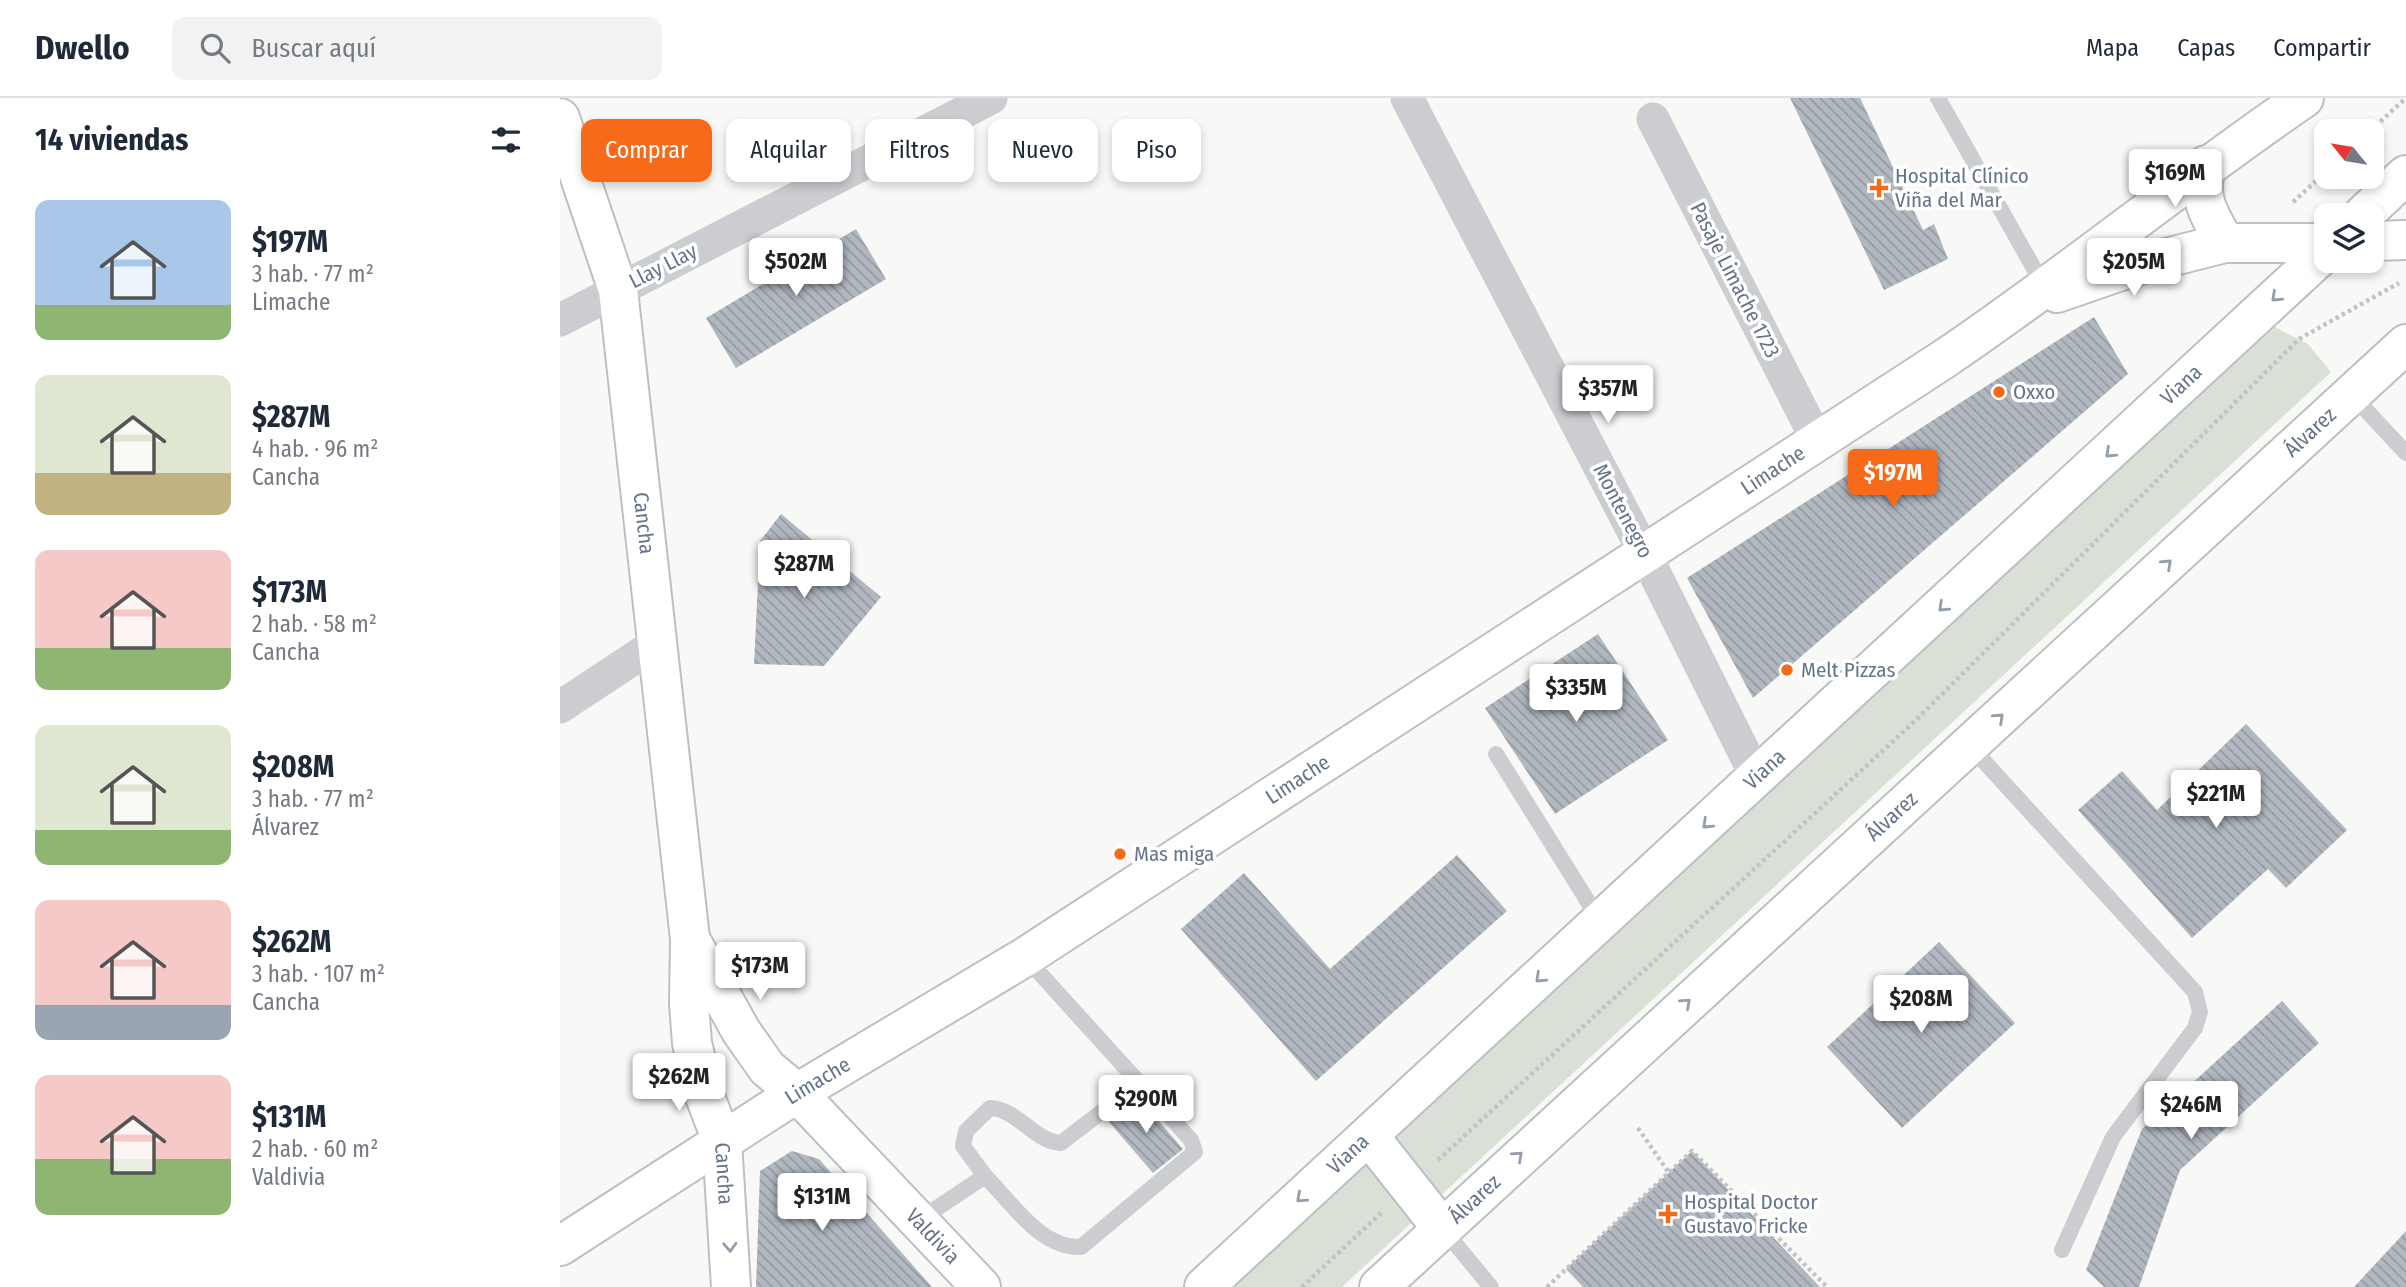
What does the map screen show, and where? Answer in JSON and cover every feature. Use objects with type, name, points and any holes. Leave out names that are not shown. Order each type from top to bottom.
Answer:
[{"type":"main road","name":"Limache","points":[[560,1246],[797,1093],[1025,957],[2037,296],[2206,165],[2304,98]]},
{"type":"main road","name":"Cancha","points":[[560,118],[618,290],[690,939],[688,1003],[692,1043],[704,1094],[722,1142],[731,1287]]},
{"type":"main road","points":[[2206,165],[2200,185],[2204,201],[2225,243]]},
{"type":"main road","points":[[2376,203],[2406,175]]},
{"type":"main road","points":[[2384,241],[2406,240]]},
{"type":"main road","name":"Limache","points":[[2037,296],[2138,265],[2225,243],[2314,243]]},
{"type":"main road","name":"Viana","points":[[1204,1287],[2314,262]]},
{"type":"main road","name":"Álvarez","points":[[1379,1287],[1441,1227],[2406,344]]},
{"type":"main road","name":"Cancha","points":[[690,939],[741,1031],[767,1068],[797,1093]]},
{"type":"main road","name":"Valdivia","points":[[797,1093],[981,1287]]},
{"type":"main road","points":[[1369,1136],[1441,1227]]},
{"type":"street","name":"Llay Llay","points":[[560,320],[992,98]]},
{"type":"street","name":"Montenegro","points":[[1407,98],[1644,552],[1757,778]]},
{"type":"street","name":"Pasaje Limache 1723","points":[[1653,119],[1816,440]]},
{"type":"street","points":[[560,708],[657,643]]},
{"type":"lane","points":[[1938,98],[2037,296]]},
{"type":"lane","points":[[2351,394],[2406,453]]},
{"type":"lane","points":[[1969,745],[2195,992],[2200,1012],[2195,1028],[2113,1137],[2062,1250]]},
{"type":"lane","points":[[1496,754],[1601,922]]},
{"type":"lane","points":[[1025,957],[1191,1140],[1195,1152],[1082,1247],[1066,1248],[1048,1240],[985,1176],[963,1146],[966,1131],[990,1108],[1001,1108],[1050,1143],[1061,1143],[1139,1083]]},
{"type":"lane","points":[[919,1220],[985,1176]]},
{"type":"lane","points":[[1441,1227],[1491,1287]]},
{"type":"path","points":[[2383,119],[2406,98]]},
{"type":"path","points":[[1302,1287],[1914,722],[2299,339],[2406,279]]},
{"type":"path","points":[[1638,1128],[1669,1173]]},
{"type":"path","points":[[1547,1287],[1692,1151],[1827,1287]]},
{"type":"shaded area","points":[[2275,327],[2308,344],[2331,372],[1342,1287],[1230,1287],[1432,1099]]},
{"type":"building","points":[[1790,98],[1860,98],[1923,230],[1934,224],[1948,259],[1884,290]]},
{"type":"building","points":[[856,229],[886,279],[736,368],[706,318]]},
{"type":"building","points":[[2094,317],[2128,374],[1753,698],[1687,578]]},
{"type":"building","points":[[781,514],[881,597],[824,666],[754,664],[760,541]]},
{"type":"building","points":[[1598,634],[1668,740],[1555,814],[1485,708]]},
{"type":"building","points":[[2246,724],[2347,830],[2286,888],[2268,869],[2192,938],[2078,810],[2122,771],[2157,810]]},
{"type":"building","points":[[1457,855],[1507,911],[1316,1081],[1181,929],[1244,873],[1330,969]]},
{"type":"building","points":[[1939,942],[2015,1023],[1902,1128],[1827,1047]]},
{"type":"building","points":[[2282,1001],[2319,1043],[2180,1170],[2139,1287],[2104,1287],[2086,1270],[2142,1129]]},
{"type":"building","points":[[1138,1097],[1183,1149],[1153,1173],[1109,1122]]},
{"type":"building","points":[[792,1151],[819,1159],[932,1287],[756,1287],[760,1171]]},
{"type":"building","points":[[1692,1151],[1820,1287],[1583,1287],[1566,1269]]},
{"type":"building","points":[[2406,1231],[2406,1287],[2354,1287]]},
{"type":"place","name":"Hospital Clínico Viña del Mar","points":[[1879,188]]},
{"type":"place","name":"Oxxo","points":[[1999,392]]},
{"type":"place","name":"Melt Pizzas","points":[[1787,670]]},
{"type":"place","name":"Mas miga","points":[[1120,854]]},
{"type":"place","name":"Hospital Doctor Gustavo Fricke","points":[[1668,1214]]}]
